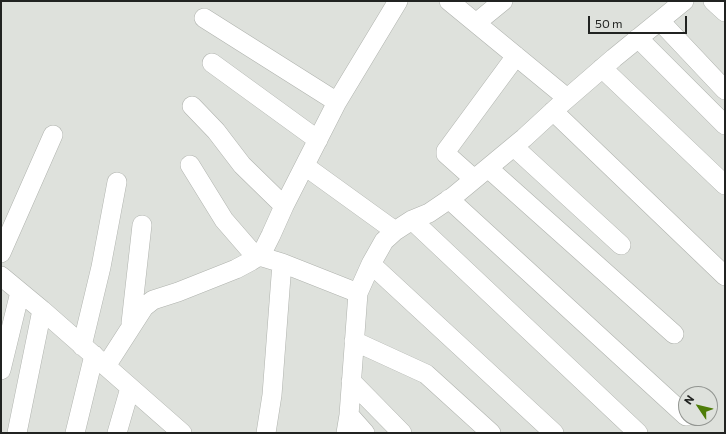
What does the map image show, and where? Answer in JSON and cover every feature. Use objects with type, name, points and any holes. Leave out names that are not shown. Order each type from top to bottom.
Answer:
[{"type":"street","points":[[94,356],[131,326],[144,307],[153,300],[178,292],[236,269],[251,262],[259,256],[265,247],[284,206],[337,102],[398,1]]},
{"type":"street","points":[[450,1],[568,98]]},
{"type":"street","points":[[476,23],[503,1]]},
{"type":"street","points":[[365,433],[348,424],[358,294],[371,264],[384,242],[395,231],[412,220],[429,213],[449,199],[514,147],[602,68],[684,1]]},
{"type":"street","points":[[713,1],[725,12]]},
{"type":"street","points":[[204,18],[337,102]]},
{"type":"street","points":[[660,21],[725,90]]},
{"type":"street","points":[[638,38],[725,125]]},
{"type":"street","points":[[516,56],[448,147],[446,154],[481,173],[674,334]]},
{"type":"street","points":[[212,63],[318,140]]},
{"type":"street","points":[[602,68],[725,185]]},
{"type":"street","points":[[192,106],[216,132],[242,165],[284,206]]},
{"type":"street","points":[[553,111],[725,276]]},
{"type":"street","points":[[1,253],[53,135]]},
{"type":"street","points":[[514,147],[621,245]]},
{"type":"street","points":[[190,165],[224,220],[250,250],[259,256],[358,294]]},
{"type":"street","points":[[304,166],[395,231]]},
{"type":"street","points":[[75,433],[94,356],[101,267],[117,182]]},
{"type":"street","points":[[449,199],[678,409]]},
{"type":"street","points":[[412,220],[638,433]]},
{"type":"street","points":[[131,326],[142,226]]},
{"type":"street","points":[[266,433],[272,395],[282,264]]},
{"type":"street","points":[[371,264],[554,433]]},
{"type":"street","points":[[1,276],[42,310],[130,388],[163,426],[182,433]]},
{"type":"street","points":[[1,370],[20,292]]},
{"type":"street","points":[[17,433],[42,310]]},
{"type":"street","points":[[354,341],[426,374],[491,433]]},
{"type":"street","points":[[351,381],[402,433]]},
{"type":"street","points":[[117,433],[130,388]]}]
